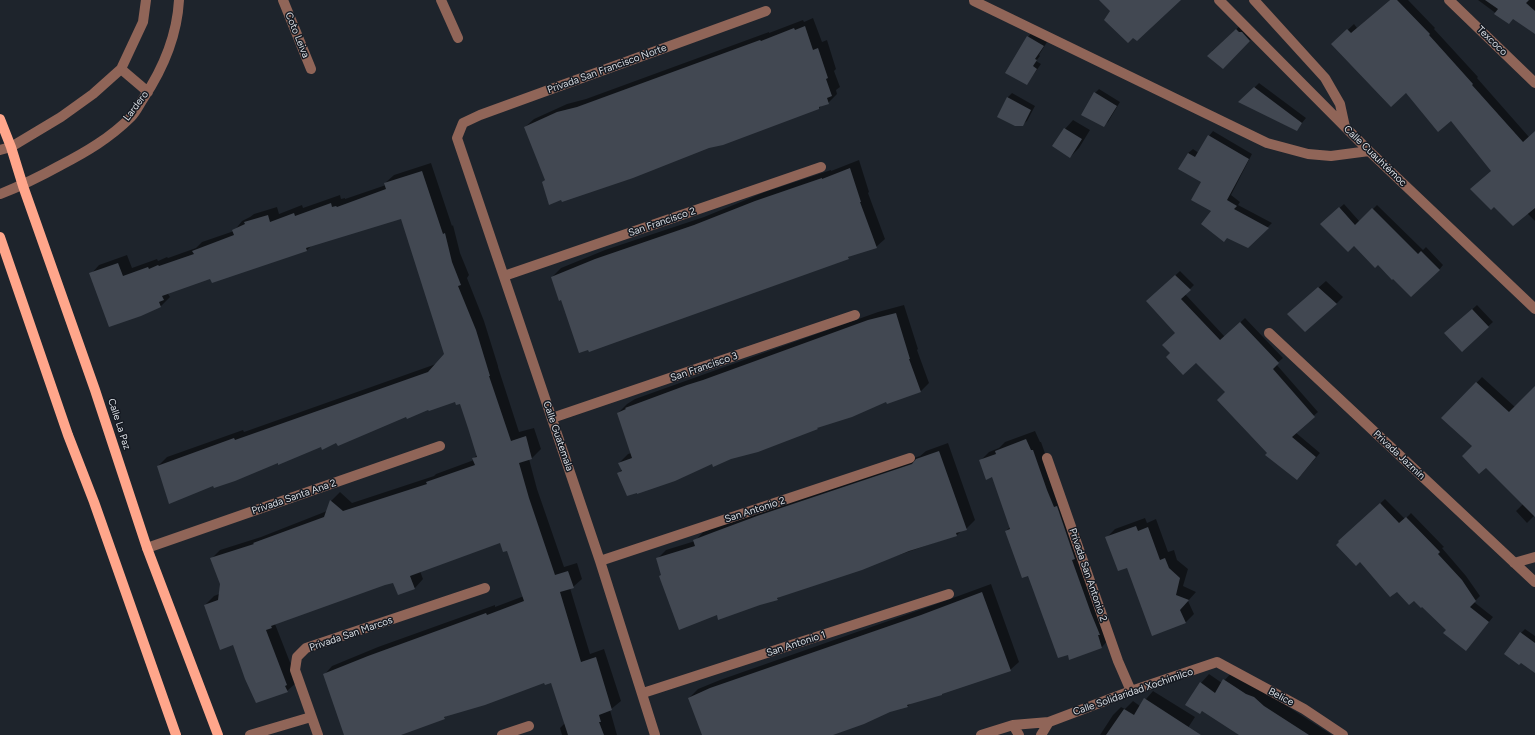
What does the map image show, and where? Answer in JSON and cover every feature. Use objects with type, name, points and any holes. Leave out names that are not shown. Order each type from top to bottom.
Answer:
[{"type":"main road","name":"Calle La Paz","points":[[0,119],[11,147],[22,186],[95,390],[147,548],[218,735]]},
{"type":"main road","points":[[0,237],[68,435],[94,502],[176,735]]},
{"type":"street","points":[[0,150],[11,147],[61,117],[87,99],[121,69],[143,22],[146,0]]},
{"type":"street","name":"Lardero","points":[[0,194],[22,186],[91,149],[111,135],[132,116],[148,92],[166,58],[174,33],[179,0]]},
{"type":"street","name":"Coto Leiva","points":[[283,0],[312,69]]},
{"type":"street","points":[[441,0],[458,38]]},
{"type":"street","points":[[974,0],[1267,143],[1308,154],[1331,156],[1369,151]]},
{"type":"street","name":"Calle Cuauhtémoc","points":[[1219,0],[1369,151],[1535,309]]},
{"type":"street","points":[[1254,0],[1325,78],[1340,104],[1346,127]]},
{"type":"street","name":"Texcoco","points":[[1449,0],[1535,83]]},
{"type":"street","name":"Privada San Francisco Norte","points":[[457,138],[464,123],[480,115],[766,11]]},
{"type":"street","points":[[121,69],[148,92]]},
{"type":"street","name":"Calle Guatemala","points":[[457,138],[600,561],[655,735]]},
{"type":"street","name":"San Francisco 2","points":[[504,276],[820,168]]},
{"type":"street","name":"San Francisco 3","points":[[552,418],[855,315]]},
{"type":"street","name":"Privada Jazmín","points":[[1269,333],[1535,582]]},
{"type":"street","name":"Privada Santa Ana 2","points":[[147,548],[440,446]]},
{"type":"street","name":"San Antonio 2","points":[[600,561],[910,458]]},
{"type":"street","name":"Privada San Antonio 2","points":[[1047,458],[1116,653],[1131,691]]},
{"type":"street","points":[[1514,563],[1535,557]]},
{"type":"street","name":"Privada San Marcos","points":[[318,735],[295,670],[297,657],[306,648],[485,588]]},
{"type":"street","name":"San Antonio 1","points":[[642,693],[949,594]]},
{"type":"street","name":"Calle Solidaridad Xochimilco","points":[[980,735],[1013,725],[1049,722],[1131,691],[1217,662]]},
{"type":"street","name":"Belice","points":[[1217,662],[1304,709],[1343,735]]},
{"type":"street","points":[[250,735],[311,717]]},
{"type":"street","points":[[1040,735],[1049,722]]},
{"type":"street","points":[[1013,725],[1019,735]]},
{"type":"street","points":[[502,735],[528,726]]},
{"type":"building","points":[[1099,0],[1181,0],[1137,41],[1133,38],[1128,43],[1104,20],[1110,11]]},
{"type":"building","points":[[1390,0],[1397,0],[1430,34],[1429,35],[1473,84],[1472,85],[1523,142],[1535,131],[1535,208],[1513,226],[1494,207],[1491,210],[1470,189],[1491,171],[1451,121],[1438,132],[1406,93],[1391,107],[1331,44],[1347,29],[1351,33]]},
{"type":"building","points":[[1485,0],[1529,0],[1526,3],[1535,11],[1535,34],[1513,19],[1509,24],[1494,14],[1498,9]]},
{"type":"building","points":[[805,26],[813,50],[818,48],[828,78],[826,79],[832,96],[827,98],[829,104],[723,145],[709,148],[633,178],[549,205],[542,182],[545,180],[524,127],[557,112],[577,107],[760,40],[761,41],[794,28],[795,30]]},
{"type":"building","points":[[1236,29],[1239,32],[1242,32],[1250,41],[1223,69],[1207,56]]},
{"type":"building","points":[[1027,36],[1044,46],[1035,59],[1037,60],[1033,66],[1037,69],[1027,85],[1005,73]]},
{"type":"building","points":[[1254,87],[1302,123],[1297,131],[1238,102]]},
{"type":"building","points":[[1094,92],[1117,106],[1104,127],[1081,115]]},
{"type":"building","points":[[1007,97],[1031,110],[1023,126],[1015,126],[997,117]]},
{"type":"building","points":[[1064,128],[1082,139],[1070,158],[1052,146]]},
{"type":"building","points":[[1208,135],[1249,159],[1227,200],[1237,206],[1234,209],[1269,228],[1248,248],[1227,238],[1224,242],[1201,224],[1211,211],[1191,200],[1201,182],[1178,169],[1188,153],[1195,157]]},
{"type":"building","points":[[850,168],[860,202],[877,248],[848,257],[849,259],[589,352],[588,350],[579,353],[561,300],[559,301],[551,277],[595,259],[694,225],[755,201],[822,179]]},
{"type":"building","points":[[422,171],[443,234],[445,233],[452,262],[461,285],[458,286],[476,330],[489,376],[511,441],[526,436],[532,459],[519,463],[529,498],[555,575],[568,571],[574,588],[560,592],[581,662],[596,657],[612,710],[599,715],[601,722],[599,722],[604,735],[568,735],[551,683],[545,685],[544,683],[485,705],[444,717],[445,719],[401,735],[344,735],[323,674],[486,613],[487,615],[524,601],[507,551],[503,552],[500,543],[410,576],[415,589],[398,595],[393,583],[385,585],[271,626],[272,628],[266,630],[287,685],[285,686],[288,692],[256,703],[245,679],[233,645],[220,650],[204,605],[218,600],[220,584],[210,558],[254,544],[253,543],[324,517],[330,500],[343,511],[427,484],[426,482],[475,465],[472,458],[477,457],[468,428],[460,404],[456,405],[455,402],[429,411],[428,410],[407,419],[406,417],[338,446],[336,443],[322,450],[321,447],[278,465],[278,463],[214,488],[213,486],[169,504],[157,466],[234,438],[235,440],[428,372],[444,354],[401,219],[306,248],[307,251],[212,283],[210,279],[162,296],[164,300],[159,302],[161,307],[141,316],[109,327],[89,273],[118,263],[123,276],[148,267],[149,269],[158,265],[159,266],[194,254],[192,251],[234,235],[232,230],[245,224],[244,222],[268,215],[270,222],[294,213],[295,216],[331,203],[332,207],[337,207],[386,189],[384,183]]},
{"type":"building","points":[[1339,207],[1355,225],[1372,208],[1418,254],[1421,251],[1440,270],[1411,297],[1378,265],[1375,268],[1354,246],[1348,252],[1320,224]]},
{"type":"building","points":[[1175,275],[1191,290],[1181,299],[1220,340],[1240,322],[1279,363],[1273,369],[1315,417],[1292,437],[1316,457],[1297,480],[1265,455],[1267,453],[1217,400],[1225,392],[1196,363],[1183,375],[1166,357],[1170,353],[1162,345],[1175,333],[1146,301]]},
{"type":"building","points":[[1318,287],[1337,304],[1305,332],[1287,314]]},
{"type":"building","points":[[1472,309],[1489,327],[1462,352],[1444,333]]},
{"type":"building","points":[[896,313],[909,359],[921,392],[887,404],[886,402],[852,417],[817,428],[818,429],[758,452],[731,459],[713,467],[712,464],[675,481],[627,496],[617,473],[622,471],[618,463],[632,458],[617,413],[626,409],[625,408],[687,385],[868,320]]},
{"type":"building","points":[[1476,382],[1509,412],[1535,386],[1535,517],[1486,468],[1479,474],[1462,456],[1472,446],[1441,418]]},
{"type":"building","points":[[1026,439],[1031,450],[1033,450],[1054,507],[1057,506],[1075,559],[1072,560],[1100,635],[1098,635],[1102,648],[1069,660],[1068,655],[1058,658],[1028,576],[1022,578],[1005,531],[1010,529],[992,477],[986,480],[979,460],[996,454],[995,451]]},
{"type":"building","points":[[939,451],[967,530],[956,533],[957,536],[909,551],[862,570],[777,598],[778,600],[718,620],[717,615],[679,630],[659,576],[661,575],[656,558],[695,546],[693,540],[714,532],[912,464],[916,459]]},
{"type":"building","points":[[1380,503],[1399,523],[1406,517],[1440,552],[1438,554],[1462,580],[1476,601],[1470,607],[1489,622],[1466,651],[1443,633],[1446,630],[1422,607],[1421,608],[1414,601],[1409,605],[1397,592],[1390,597],[1360,562],[1356,566],[1336,545],[1339,542],[1338,541]]},
{"type":"building","points":[[1136,526],[1138,531],[1148,527],[1160,560],[1165,558],[1169,568],[1180,578],[1176,595],[1189,600],[1180,610],[1186,623],[1152,636],[1127,568],[1118,571],[1105,537]]},
{"type":"building","points":[[982,592],[1011,671],[942,695],[907,705],[908,707],[890,712],[864,724],[833,735],[702,735],[688,698],[710,688],[921,615]]},
{"type":"building","points":[[1520,632],[1535,643],[1535,673],[1521,663],[1519,665],[1504,654]]},
{"type":"building","points":[[1223,679],[1246,694],[1254,697],[1264,706],[1309,735],[1239,735],[1202,711],[1200,714],[1185,705],[1200,682],[1215,693]]},
{"type":"building","points":[[1144,698],[1201,735],[1106,735],[1124,709],[1134,715]]}]
